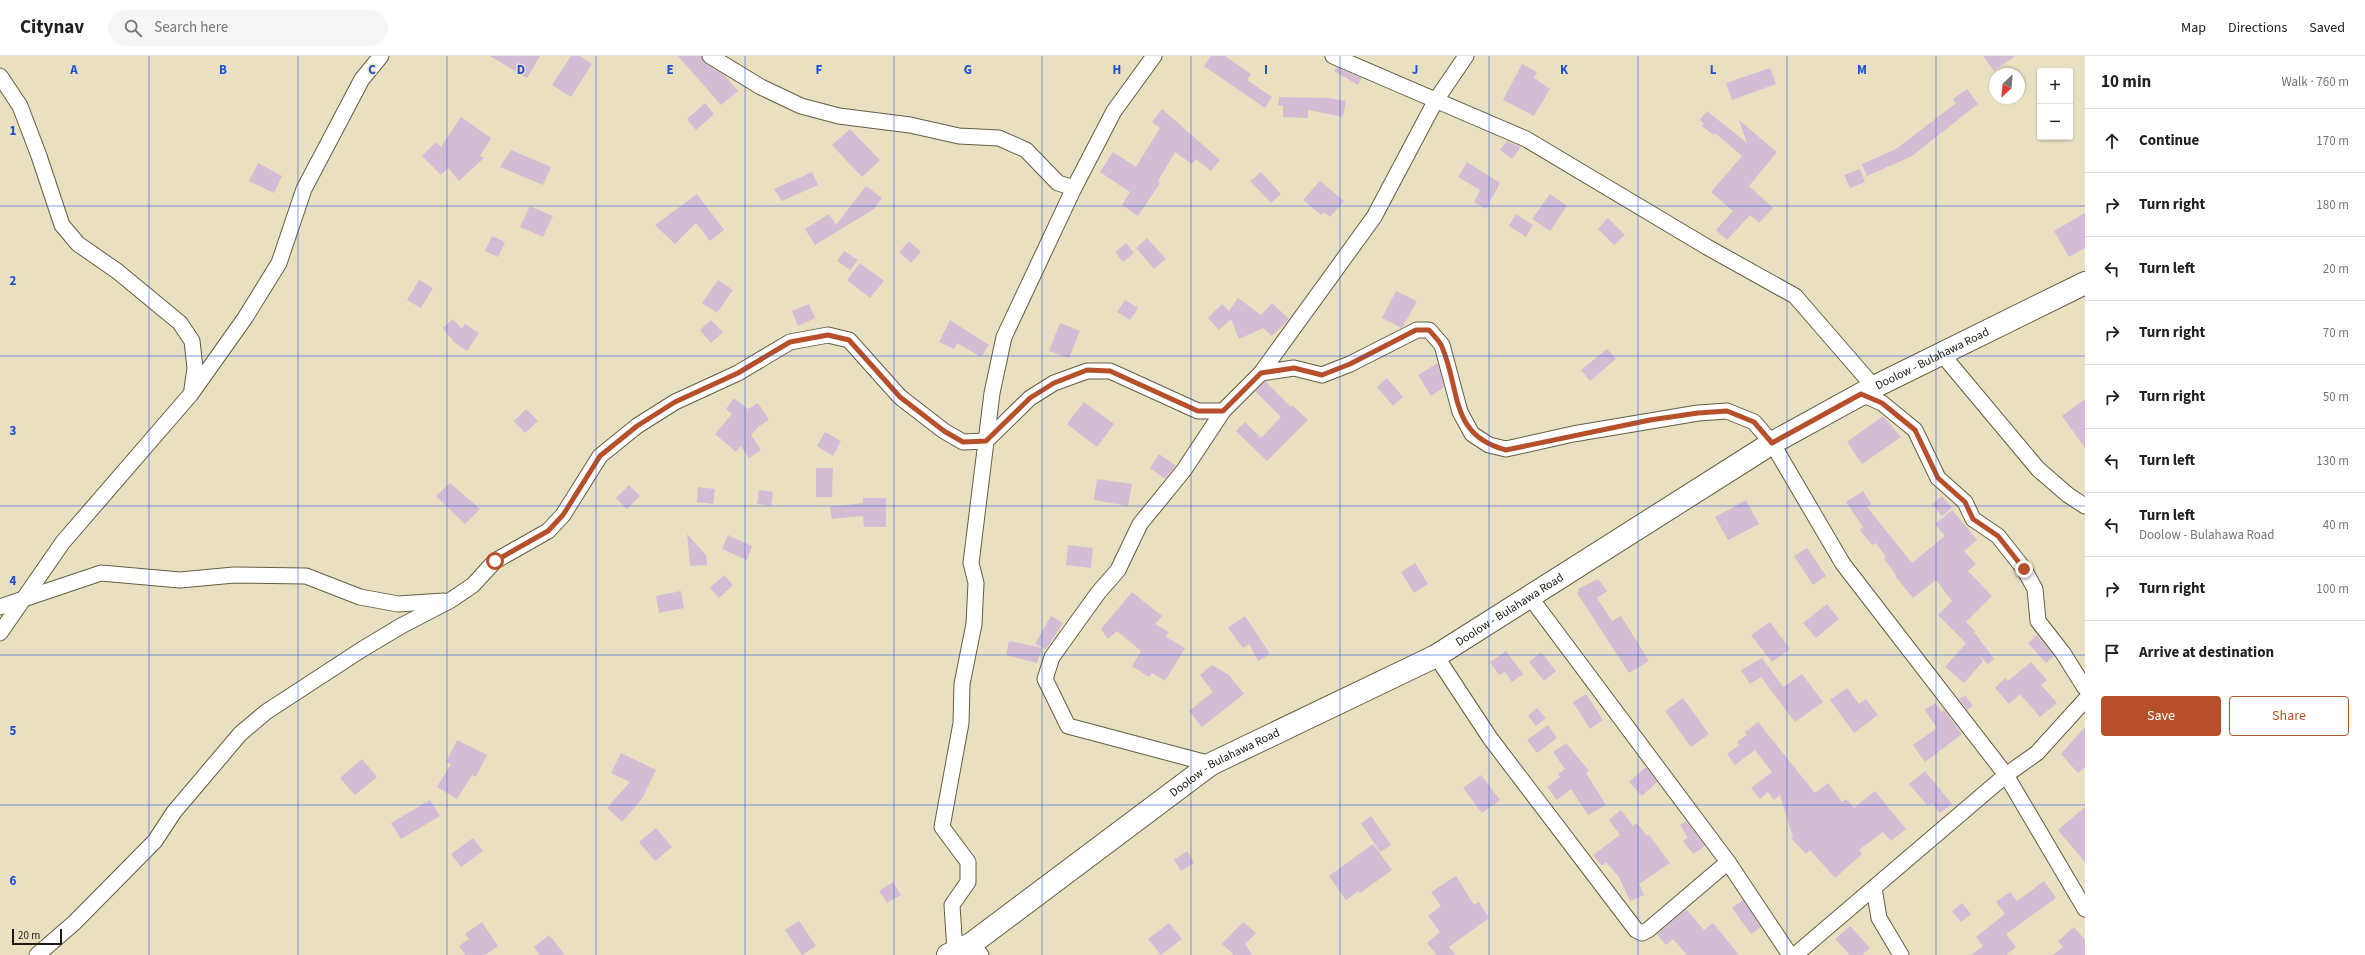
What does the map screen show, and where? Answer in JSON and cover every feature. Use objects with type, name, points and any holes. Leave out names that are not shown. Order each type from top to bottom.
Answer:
[{"type":"main road","name":"Doolow - Bulahawa Road","points":[[964,951],[1211,764],[1436,656],[1772,443],[1867,391],[1941,353],[2085,283]]},
{"type":"street","points":[[0,633],[63,542],[191,394],[245,318],[278,263],[304,189],[362,79],[381,56]]},
{"type":"street","points":[[710,56],[761,87],[808,108],[839,116],[910,125],[959,136],[999,138],[1026,150],[1058,183],[1074,188]]},
{"type":"street","points":[[964,951],[952,905],[968,882],[968,862],[942,827],[961,723],[962,684],[974,624],[976,584],[971,563],[992,393],[1004,337],[1074,188],[1114,111],[1154,56]]},
{"type":"street","points":[[1333,56],[1526,139],[1707,247],[1795,296],[1867,391],[1915,430],[1938,478],[1965,502],[1973,519],[1998,536],[2019,564],[2035,589],[2038,621],[2063,653],[2085,688]]},
{"type":"street","points":[[1211,764],[1068,726],[1045,679],[1052,657],[1098,593],[1118,570],[1140,524],[1184,470],[1223,411],[1261,373],[1374,217],[1436,100],[1466,56]]},
{"type":"street","points":[[0,76],[20,106],[39,156],[62,225],[78,244],[117,271],[180,323],[192,341],[195,368],[191,394]]},
{"type":"street","points":[[1261,373],[1294,368],[1322,375],[1350,364],[1416,330],[1429,330],[1442,345],[1460,412],[1472,434],[1489,445],[1506,450],[1650,420],[1698,413],[1727,411],[1754,422],[1772,443],[1843,564],[2006,775],[2085,909]]},
{"type":"street","points":[[37,955],[74,923],[155,842],[174,812],[240,734],[266,712],[360,650],[401,626],[451,600],[473,585],[495,561],[548,531],[563,515],[600,456],[637,426],[675,402],[738,373],[790,342],[828,335],[849,340],[900,397],[944,431],[963,442],[986,441],[1030,398],[1054,383],[1087,370],[1110,371],[1198,411],[1223,411]]},
{"type":"street","points":[[1941,353],[2038,469],[2068,495],[2085,506]]},
{"type":"street","points":[[0,607],[101,573],[180,580],[234,575],[306,576],[360,597],[398,604],[451,600]]},
{"type":"street","points":[[1530,597],[1728,862],[1790,955]]},
{"type":"street","points":[[1436,656],[1490,738],[1636,930],[1642,933],[1648,930],[1728,862]]},
{"type":"street","points":[[1794,955],[2006,775],[2037,754],[2085,700]]},
{"type":"street","points":[[1874,888],[1879,918],[1901,955]]},
{"type":"building","points":[[490,56],[540,56],[527,78]]},
{"type":"building","points":[[571,56],[580,56],[592,64],[571,97],[552,85]]},
{"type":"building","points":[[678,56],[701,56],[705,63],[724,75],[738,91],[721,105]]},
{"type":"building","points":[[1211,56],[1225,56],[1251,74],[1247,80],[1272,97],[1265,108],[1204,66]]},
{"type":"building","points":[[1983,56],[2015,56],[1998,68],[1992,68]]},
{"type":"building","points":[[1522,64],[1537,72],[1534,78],[1550,89],[1534,116],[1503,100]]},
{"type":"building","points":[[1336,67],[1362,78],[1358,85],[1334,71]]},
{"type":"building","points":[[1770,68],[1776,84],[1732,100],[1726,83]]},
{"type":"building","points":[[1967,89],[1978,104],[1912,156],[1867,176],[1862,164],[1896,149],[1956,103],[1953,99]]},
{"type":"building","points":[[1279,97],[1329,98],[1346,101],[1343,117],[1308,110],[1308,118],[1283,117],[1283,106],[1278,105]]},
{"type":"building","points":[[705,103],[714,114],[696,130],[687,119]]},
{"type":"building","points":[[1162,109],[1220,160],[1211,171],[1196,159],[1192,164],[1175,152],[1158,181],[1160,183],[1138,216],[1122,205],[1130,192],[1100,172],[1113,152],[1136,167],[1160,128],[1152,122]]},
{"type":"building","points":[[1707,111],[1747,143],[1739,120],[1777,152],[1749,186],[1773,208],[1759,223],[1750,215],[1727,240],[1716,230],[1733,211],[1711,192],[1742,156],[1715,133],[1713,135],[1702,126],[1704,124],[1700,120]]},
{"type":"building","points":[[461,117],[491,138],[480,156],[484,158],[459,181],[448,168],[441,175],[422,156],[436,142],[441,147]]},
{"type":"building","points":[[850,129],[880,160],[862,177],[832,145]]},
{"type":"building","points":[[1507,141],[1521,147],[1512,159],[1500,150]]},
{"type":"building","points":[[511,150],[551,167],[543,185],[500,167]]},
{"type":"building","points":[[1467,162],[1500,183],[1486,209],[1474,202],[1480,190],[1458,177]]},
{"type":"building","points":[[258,163],[282,176],[274,193],[249,181]]},
{"type":"building","points":[[1860,169],[1865,182],[1850,188],[1844,175]]},
{"type":"building","points":[[812,172],[818,185],[782,201],[774,189]]},
{"type":"building","points":[[1261,172],[1281,194],[1271,203],[1250,181]]},
{"type":"building","points":[[1320,181],[1344,201],[1330,217],[1324,212],[1321,215],[1303,200]]},
{"type":"building","points":[[866,186],[882,198],[874,209],[815,245],[805,229],[829,214],[836,225]]},
{"type":"building","points":[[697,194],[724,230],[710,241],[696,223],[675,244],[655,225]]},
{"type":"building","points":[[1550,194],[1567,206],[1550,231],[1532,219]]},
{"type":"building","points":[[530,206],[553,216],[543,237],[520,227]]},
{"type":"building","points":[[2085,213],[2085,248],[2069,257],[2054,231]]},
{"type":"building","points":[[1516,214],[1533,225],[1526,237],[1509,226]]},
{"type":"building","points":[[1608,218],[1625,235],[1614,245],[1598,229]]},
{"type":"building","points":[[492,236],[505,242],[498,257],[485,251]]},
{"type":"building","points":[[1147,238],[1166,259],[1154,269],[1136,248]]},
{"type":"building","points":[[909,241],[921,252],[911,263],[899,252]]},
{"type":"building","points":[[1126,243],[1134,253],[1123,262],[1115,252]]},
{"type":"building","points":[[844,251],[858,260],[850,270],[837,261]]},
{"type":"building","points":[[860,263],[884,281],[870,298],[847,280]]},
{"type":"building","points":[[419,280],[433,288],[421,308],[407,300]]},
{"type":"building","points":[[718,280],[733,290],[717,313],[702,303]]},
{"type":"building","points":[[1396,291],[1417,301],[1402,328],[1382,318]]},
{"type":"building","points":[[1238,298],[1261,315],[1272,303],[1289,319],[1272,336],[1263,328],[1239,339],[1231,319],[1219,330],[1208,318],[1222,304],[1229,311]]},
{"type":"building","points":[[1125,300],[1138,308],[1130,320],[1117,312]]},
{"type":"building","points":[[809,304],[815,318],[798,326],[792,311]]},
{"type":"building","points":[[453,319],[462,329],[465,324],[479,333],[467,351],[454,342],[443,328]]},
{"type":"building","points":[[711,320],[723,332],[711,343],[700,330]]},
{"type":"building","points":[[950,320],[989,345],[981,357],[957,343],[954,349],[939,342]]},
{"type":"building","points":[[1060,323],[1080,331],[1069,358],[1049,351]]},
{"type":"building","points":[[1607,349],[1616,359],[1590,381],[1581,370]]},
{"type":"building","points":[[1438,363],[1444,387],[1431,396],[1418,375]]},
{"type":"building","points":[[1387,378],[1403,397],[1393,406],[1377,387]]},
{"type":"building","points":[[1265,381],[1291,407],[1292,405],[1308,420],[1267,461],[1236,431],[1245,422],[1261,438],[1281,417],[1255,391]]},
{"type":"building","points":[[734,398],[748,409],[758,403],[769,420],[759,426],[751,435],[761,450],[749,458],[741,446],[736,452],[715,434],[732,414],[726,409]]},
{"type":"building","points":[[2085,399],[2085,448],[2062,416]]},
{"type":"building","points":[[1084,402],[1114,424],[1097,447],[1067,424]]},
{"type":"building","points":[[526,409],[538,421],[525,433],[514,421]]},
{"type":"building","points":[[1883,416],[1901,437],[1862,464],[1847,442]]},
{"type":"building","points":[[825,432],[841,441],[833,456],[817,446]]},
{"type":"building","points":[[1159,454],[1176,466],[1165,479],[1150,468]]},
{"type":"building","points":[[816,468],[833,468],[832,497],[816,497]]},
{"type":"building","points":[[1097,479],[1132,484],[1128,506],[1094,500]]},
{"type":"building","points":[[450,483],[480,509],[465,524],[436,496]]},
{"type":"building","points":[[629,485],[640,496],[627,509],[616,498]]},
{"type":"building","points":[[698,487],[715,489],[713,504],[697,502]]},
{"type":"building","points":[[759,490],[773,492],[771,506],[757,504]]},
{"type":"building","points":[[1863,491],[1871,504],[1867,507],[1912,563],[1945,536],[1935,524],[1952,510],[1977,540],[1964,551],[1976,564],[1968,571],[1992,596],[1966,622],[1975,631],[1974,632],[1994,659],[1988,664],[1978,654],[1983,661],[1964,683],[1945,667],[1966,643],[1938,615],[1952,601],[1936,580],[1913,598],[1895,576],[1896,575],[1884,559],[1886,557],[1876,543],[1872,545],[1860,530],[1863,527],[1846,502]]},
{"type":"building","points":[[1942,496],[1952,508],[1942,516],[1932,504]]},
{"type":"building","points":[[863,498],[886,498],[886,527],[864,527],[863,516],[832,519],[830,507],[863,503]]},
{"type":"building","points":[[1746,500],[1759,524],[1728,540],[1715,517]]},
{"type":"building","points":[[687,534],[706,555],[707,565],[690,566]]},
{"type":"building","points":[[728,535],[752,546],[747,560],[722,549]]},
{"type":"building","points":[[1068,545],[1093,548],[1091,568],[1066,565]]},
{"type":"building","points":[[1807,548],[1826,576],[1813,585],[1794,556]]},
{"type":"building","points":[[1415,563],[1428,584],[1414,593],[1401,572]]},
{"type":"building","points":[[724,575],[733,585],[719,598],[710,588]]},
{"type":"building","points":[[1598,579],[1607,591],[1597,598],[1612,621],[1621,616],[1649,661],[1629,673],[1577,593],[1579,592],[1578,589]]},
{"type":"building","points":[[681,591],[684,608],[659,613],[656,596]]},
{"type":"building","points":[[1132,592],[1162,616],[1155,624],[1169,632],[1166,637],[1185,648],[1165,681],[1152,673],[1149,677],[1132,666],[1141,651],[1117,631],[1108,639],[1101,629]]},
{"type":"building","points":[[1827,604],[1839,619],[1816,638],[1803,623]]},
{"type":"building","points":[[1051,616],[1063,623],[1046,649],[1035,644]]},
{"type":"building","points":[[1245,616],[1270,654],[1258,661],[1249,644],[1243,648],[1228,628]]},
{"type":"building","points":[[1770,622],[1790,649],[1772,662],[1751,635]]},
{"type":"building","points":[[2037,635],[2054,656],[2046,663],[2028,643]]},
{"type":"building","points":[[1009,641],[1042,648],[1037,663],[1006,655]]},
{"type":"building","points":[[1506,651],[1523,674],[1512,682],[1505,672],[1499,675],[1490,662]]},
{"type":"building","points":[[1541,652],[1556,671],[1544,681],[1529,662]]},
{"type":"building","points":[[1762,658],[1783,687],[1802,674],[1823,702],[1795,722],[1761,677],[1750,684],[1741,670]]},
{"type":"building","points":[[2031,662],[2047,680],[2041,685],[2057,703],[2040,717],[2020,694],[2009,704],[1995,688],[2005,678],[2008,681]]},
{"type":"building","points":[[1212,665],[1229,675],[1244,694],[1202,727],[1189,711],[1213,692],[1200,675]]},
{"type":"building","points":[[1847,688],[1859,704],[1866,699],[1878,715],[1854,733],[1830,700]]},
{"type":"building","points":[[1586,694],[1603,720],[1590,729],[1573,702]]},
{"type":"building","points":[[1965,695],[1973,706],[1967,710],[1959,699]]},
{"type":"building","points":[[1683,698],[1709,734],[1691,747],[1665,711]]},
{"type":"building","points":[[1935,703],[1942,712],[1944,710],[1962,734],[1925,762],[1913,745],[1937,728],[1925,710]]},
{"type":"building","points":[[1537,708],[1546,718],[1536,726],[1528,716]]},
{"type":"building","points":[[1758,722],[1815,793],[1828,783],[1842,802],[1846,799],[1854,808],[1875,791],[1906,829],[1891,841],[1883,832],[1859,850],[1862,854],[1835,878],[1810,850],[1806,854],[1791,838],[1793,837],[1780,795],[1774,800],[1768,792],[1760,799],[1751,788],[1772,772],[1755,750],[1735,765],[1727,754],[1739,745],[1737,742],[1747,735],[1745,732]]},
{"type":"building","points":[[1548,725],[1557,738],[1537,753],[1527,740]]},
{"type":"building","points":[[2085,727],[2085,767],[2078,773],[2061,754]]},
{"type":"building","points":[[457,740],[487,755],[476,777],[472,775],[457,799],[437,787],[451,764],[446,762]]},
{"type":"building","points":[[1566,743],[1589,771],[1586,773],[1606,805],[1588,815],[1571,789],[1557,800],[1547,787],[1560,777],[1558,774],[1565,769],[1553,752]]},
{"type":"building","points":[[621,753],[656,770],[642,799],[622,822],[607,808],[630,782],[611,773]]},
{"type":"building","points":[[362,759],[377,777],[355,795],[340,778]]},
{"type":"building","points":[[1646,767],[1657,782],[1642,796],[1629,782]]},
{"type":"building","points":[[1925,771],[1952,804],[1940,813],[1932,803],[1928,806],[1909,784]]},
{"type":"building","points":[[1481,775],[1500,800],[1482,813],[1463,788]]},
{"type":"building","points":[[430,800],[440,816],[401,839],[391,823]]},
{"type":"building","points":[[2085,807],[2085,862],[2058,830]]},
{"type":"building","points":[[1621,810],[1633,826],[1637,823],[1647,836],[1649,835],[1670,863],[1639,884],[1644,895],[1630,901],[1619,877],[1606,862],[1602,866],[1593,855],[1620,835],[1609,820]]},
{"type":"building","points":[[1371,816],[1391,845],[1380,852],[1361,823]]},
{"type":"building","points":[[1686,821],[1705,846],[1693,854],[1683,841],[1688,838],[1680,825]]},
{"type":"building","points":[[656,828],[672,847],[655,861],[639,842]]},
{"type":"building","points":[[473,838],[483,851],[461,867],[451,854]]},
{"type":"building","points":[[1373,844],[1392,870],[1360,893],[1358,891],[1346,900],[1329,876]]},
{"type":"building","points":[[1187,851],[1194,863],[1181,871],[1174,860]]},
{"type":"building","points":[[1456,876],[1474,905],[1479,902],[1489,918],[1449,947],[1456,955],[1437,955],[1427,943],[1440,932],[1428,916],[1441,906],[1431,892]]},
{"type":"building","points":[[2044,881],[2056,898],[2006,934],[2016,947],[2006,955],[1971,955],[1983,946],[1976,937],[2005,914],[1996,902],[2010,892],[2017,901]]},
{"type":"building","points":[[893,882],[901,895],[887,903],[879,891]]},
{"type":"building","points":[[1743,900],[1761,927],[1751,934],[1732,908]]},
{"type":"building","points":[[1962,903],[1971,914],[1961,922],[1952,911]]},
{"type":"building","points":[[1686,909],[1704,930],[1713,923],[1739,955],[1687,955],[1673,939],[1666,945],[1657,934]]},
{"type":"building","points":[[799,921],[816,946],[802,955],[785,930]]},
{"type":"building","points":[[482,922],[498,946],[485,955],[465,955],[459,946],[469,939],[465,934]]},
{"type":"building","points":[[1243,922],[1256,933],[1245,944],[1252,955],[1234,955],[1222,944]]},
{"type":"building","points":[[1169,923],[1182,939],[1161,955],[1148,939]]},
{"type":"building","points":[[1850,926],[1870,948],[1862,955],[1850,955],[1835,939]]},
{"type":"building","points":[[2074,927],[2085,940],[2085,955],[2053,955],[2063,947],[2058,941]]},
{"type":"building","points":[[549,935],[565,955],[540,955],[534,947]]},
{"type":"route","points":[[495,561],[548,531],[563,515],[600,456],[637,426],[675,402],[738,373],[790,342],[828,335],[849,340],[900,397],[944,431],[963,442],[986,441],[1030,398],[1054,383],[1087,370],[1110,371],[1198,411],[1223,411],[1261,373],[1294,368],[1322,375],[1350,364],[1416,330],[1429,330],[1442,345],[1460,412],[1472,434],[1489,445],[1506,450],[1573,434],[1650,420],[1698,413],[1727,411],[1754,422],[1772,443],[1861,394],[1882,403],[1915,430],[1938,478],[1965,502],[1973,519],[1998,536],[2024,569]]}]
